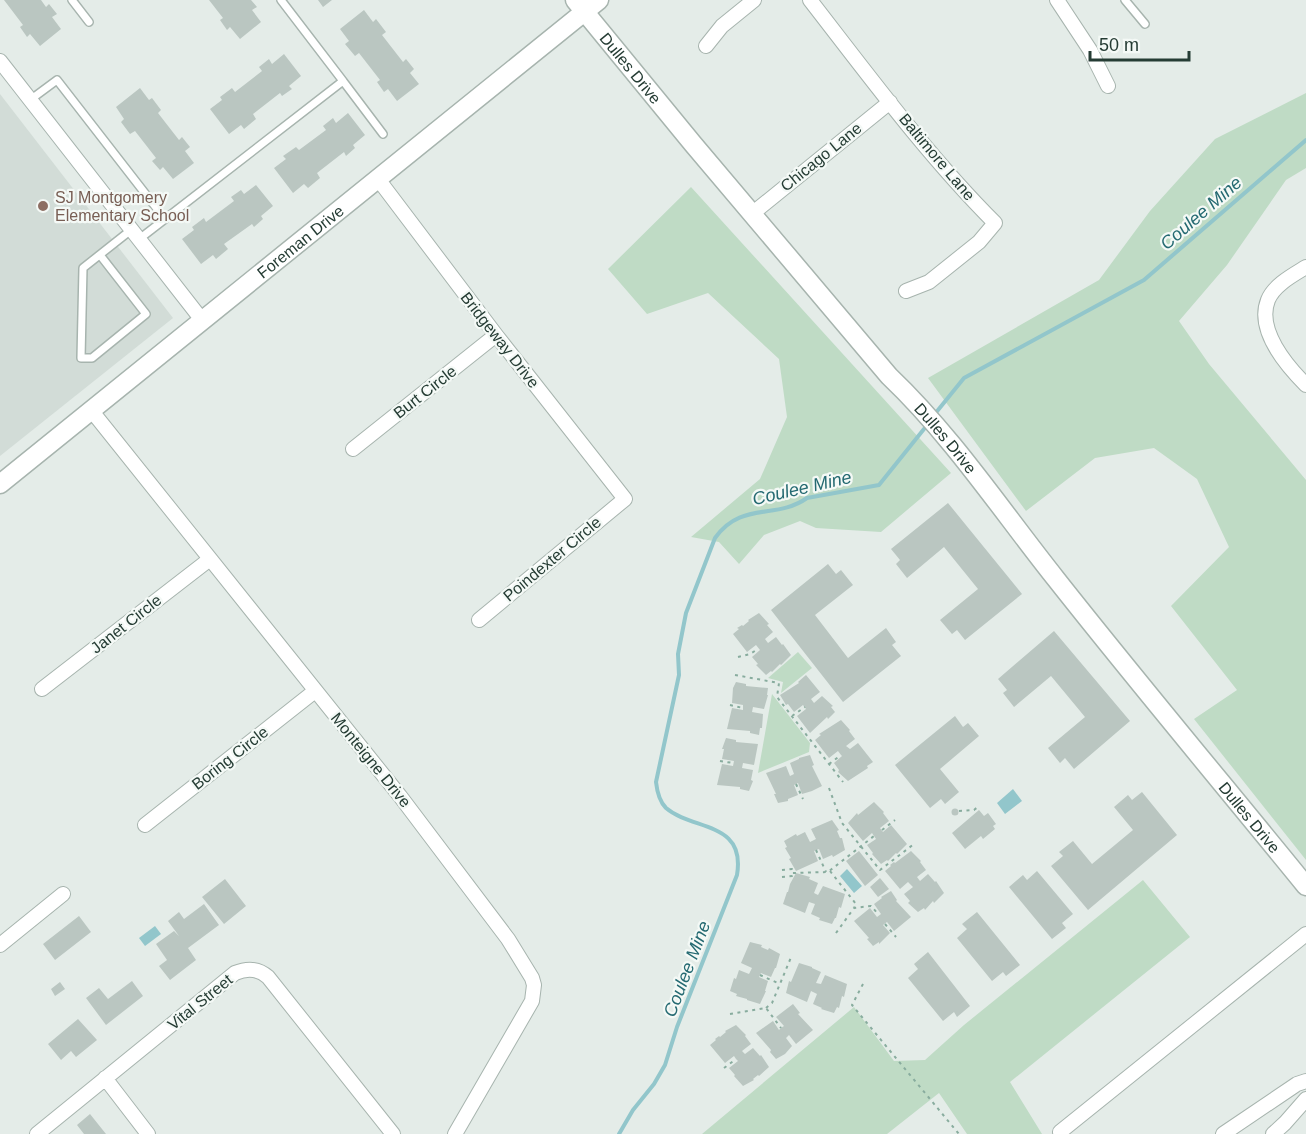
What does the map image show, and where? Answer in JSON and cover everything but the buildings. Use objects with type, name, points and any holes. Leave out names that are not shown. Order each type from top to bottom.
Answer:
[{"type":"street","points":[[706,46],[722,26],[754,0]]},
{"type":"street","name":"Baltimore Lane","points":[[810,0],[890,102],[976,204],[995,223],[979,242],[929,282],[906,291]]},
{"type":"street","points":[[1057,0],[1094,57],[1108,86]]},
{"type":"street","name":"Foreman Drive","points":[[0,484],[378,179],[587,4]]},
{"type":"street","name":"Dulles Drive","points":[[587,4],[693,144],[889,376],[957,448],[1056,579],[1306,886]]},
{"type":"street","points":[[0,61],[202,320]]},
{"type":"street","name":"Chicago Lane","points":[[753,213],[890,102]]},
{"type":"street","name":"Bridgeway Drive","points":[[378,179],[496,335],[625,499]]},
{"type":"street","points":[[1306,267],[1275,289],[1268,299],[1266,309],[1268,329],[1273,341],[1288,365],[1306,385]]},
{"type":"street","name":"Burt Circle","points":[[353,449],[496,335]]},
{"type":"street","name":"Monteigne Drive","points":[[91,410],[400,796],[508,939],[532,978],[533,994],[528,1009],[455,1134]]},
{"type":"street","name":"Poindexter Circle","points":[[479,620],[625,499]]},
{"type":"street","name":"Janet Circle","points":[[42,689],[210,559]]},
{"type":"street","name":"Boring Circle","points":[[145,825],[315,691]]},
{"type":"street","points":[[0,945],[63,894]]},
{"type":"street","points":[[1060,1132],[1306,934]]},
{"type":"street","name":"Vital Street","points":[[37,1134],[235,973],[248,969],[257,970],[268,977],[393,1134]]},
{"type":"street","points":[[105,1078],[148,1134]]},
{"type":"street","points":[[1223,1134],[1298,1084],[1306,1082]]},
{"type":"street","points":[[1273,1134],[1285,1124],[1306,1099]]},
{"type":"lane","points":[[72,0],[89,22]]},
{"type":"lane","points":[[281,0],[383,134]]},
{"type":"lane","points":[[1125,0],[1145,24]]},
{"type":"lane","points":[[30,100],[57,80],[165,219]]},
{"type":"lane","points":[[100,255],[146,314],[92,358],[81,358],[83,268],[100,255],[165,219],[342,81]]},
{"type":"path","points":[[738,657],[758,649]]},
{"type":"path","points":[[735,675],[779,683],[777,697],[843,782]]},
{"type":"path","points":[[730,705],[743,708]]},
{"type":"path","points":[[792,716],[804,707]]},
{"type":"path","points":[[829,764],[841,755]]},
{"type":"path","points":[[720,761],[733,763]]},
{"type":"path","points":[[796,784],[803,799]]},
{"type":"path","points":[[829,788],[842,823],[880,870],[914,844]]},
{"type":"path","points":[[959,811],[974,810],[979,806]]},
{"type":"path","points":[[882,830],[896,820]]},
{"type":"path","points":[[782,877],[792,876],[792,873],[828,872],[874,836]]},
{"type":"path","points":[[816,850],[828,872],[856,904],[836,933]]},
{"type":"path","points":[[782,870],[792,869],[792,873]]},
{"type":"path","points":[[854,909],[871,906],[879,915]]},
{"type":"path","points":[[885,924],[896,937]]},
{"type":"path","points":[[730,1014],[766,1008],[772,1003],[792,955]]},
{"type":"path","points":[[760,975],[780,984]]},
{"type":"path","points":[[863,984],[852,1005],[959,1134]]},
{"type":"path","points":[[766,1008],[781,1028]]},
{"type":"path","points":[[724,1068],[736,1059]]},
{"type":"shaded area","name":"SJ Montgomery Elementary School","points":[[0,94],[173,318],[0,456]]},
{"type":"green space","points":[[1306,93],[1306,168],[1286,180],[1227,265],[1179,321],[1209,364],[1306,480],[1306,860],[1194,719],[1237,690],[1171,606],[1229,547],[1197,479],[1154,448],[1095,458],[1026,511],[928,378],[1099,280],[1150,211],[1215,139]]},
{"type":"green space","points":[[691,187],[951,473],[881,532],[816,528],[800,521],[764,535],[739,564],[719,542],[691,537],[760,479],[787,417],[779,359],[708,293],[647,314],[608,269]]},
{"type":"green space","points":[[798,652],[812,668],[781,693],[783,682],[768,678]]},
{"type":"green space","points":[[772,694],[810,743],[809,752],[758,773]]},
{"type":"green space","points":[[1143,880],[1190,937],[1010,1082],[1042,1134],[967,1134],[939,1093],[887,1134],[702,1134],[854,1007],[894,1061],[925,1060],[964,1025]]},
{"type":"water","points":[[1013,789],[1022,801],[1005,814],[997,803]]},
{"type":"water","points":[[847,869],[862,886],[854,893],[840,876]]},
{"type":"water","points":[[155,926],[161,934],[145,946],[139,938]]},
{"type":"waterway","name":"Coulee Mine","points":[[934,415],[964,378],[1144,280],[1306,140]]},
{"type":"waterway","name":"Coulee Mine","points":[[619,1134],[665,1065],[677,1027],[737,875],[738,858],[734,845],[726,836],[715,830],[677,815],[666,808],[660,799],[656,782],[679,675],[678,654],[686,613],[715,538],[736,519],[747,515],[795,505],[807,498],[879,485],[928,424]]},
{"type":"place","name":"SJ Montgomery Elementary School","points":[[43,206]]}]
